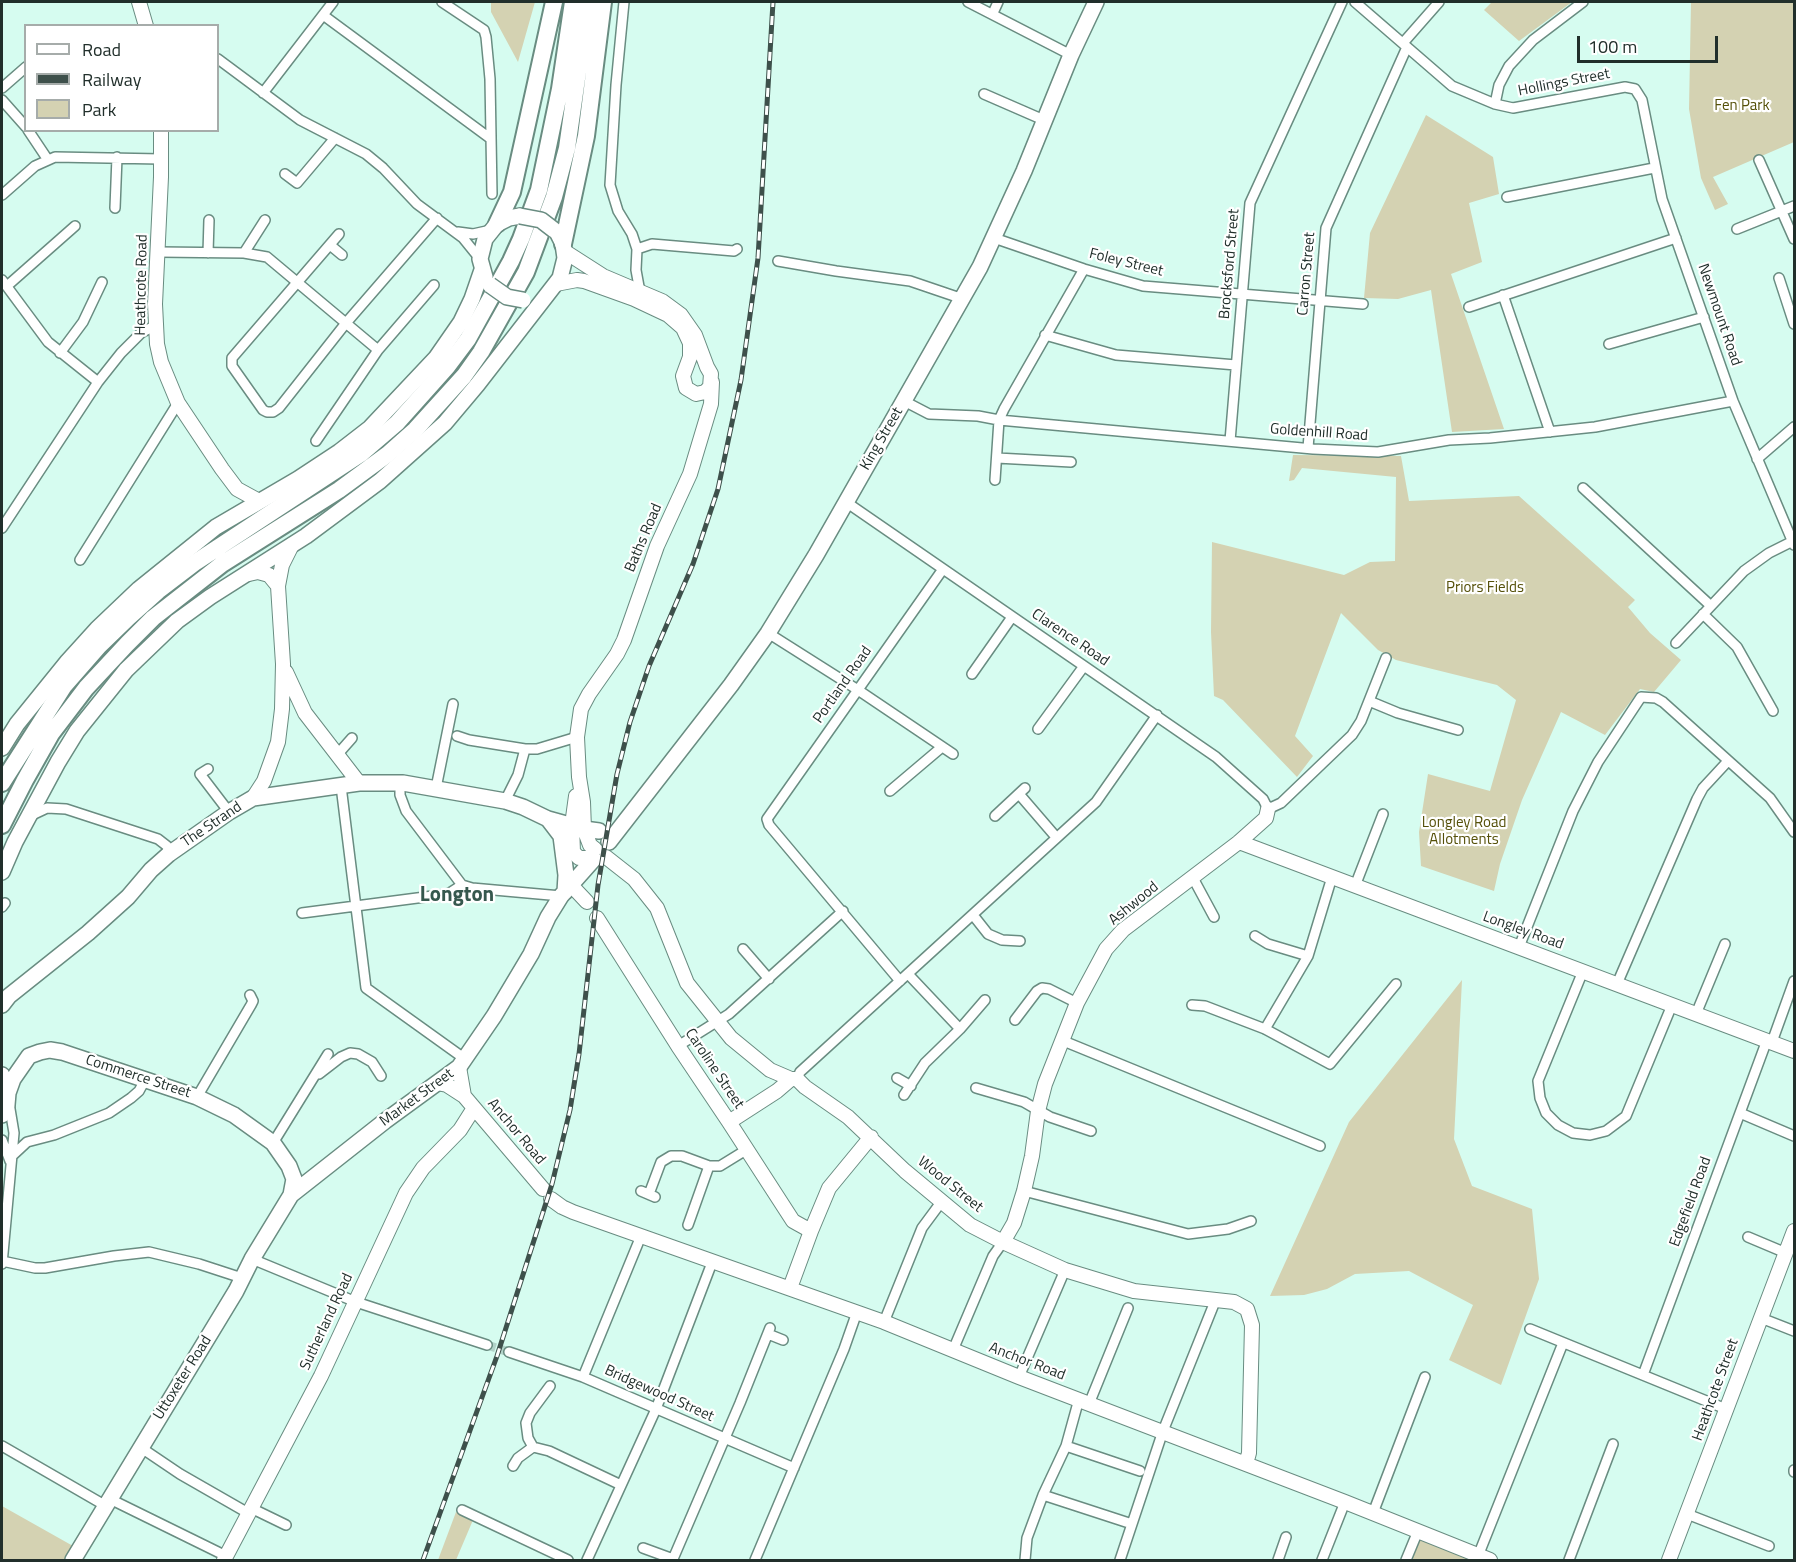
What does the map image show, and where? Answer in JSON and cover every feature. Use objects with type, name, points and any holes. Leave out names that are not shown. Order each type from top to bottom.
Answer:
[{"type":"highway","points":[[494,227],[512,192],[554,2]]},
{"type":"highway","points":[[2,783],[64,686],[99,646],[129,617],[196,562],[362,453],[397,423],[447,368],[468,339],[511,261],[538,190],[561,89],[573,2]]},
{"type":"highway","points":[[2,825],[51,734],[86,688],[153,618],[222,564],[339,490],[388,454],[415,430],[470,368],[492,335],[526,272],[552,206],[567,148],[588,2]]},
{"type":"highway","points":[[564,248],[566,221],[579,177],[586,136],[603,2]]},
{"type":"main road","name":"King Street","points":[[565,891],[599,840],[684,746],[768,633],[963,299],[994,238],[1046,122],[1071,56],[1096,2]]},
{"type":"main road","points":[[2,746],[97,629],[139,589],[191,546],[235,514],[298,479],[339,452],[370,428],[412,385],[436,358],[461,322],[472,298],[481,264],[484,239],[494,227],[509,218],[520,216],[541,220],[554,230],[564,248],[563,271],[477,385],[445,423],[380,481],[292,545],[210,597],[177,621],[126,670],[77,731],[28,817],[2,872]]},
{"type":"main road","points":[[481,264],[490,285],[507,297],[531,299],[551,288]]},
{"type":"main road","name":"The Strand","points":[[4,996],[88,933],[128,897],[150,870],[169,854],[253,798],[359,783],[403,783],[505,801],[599,840]]},
{"type":"main road","points":[[548,819],[561,836],[566,875],[565,891]]},
{"type":"main road","name":"Market Street","points":[[291,1195],[462,1063],[525,963],[565,891]]},
{"type":"main road","name":"Commerce Street","points":[[2,1115],[17,1073],[29,1056],[50,1050],[62,1052],[197,1096],[234,1115],[300,1166],[321,1172]]},
{"type":"main road","points":[[2,1075],[8,1096]]},
{"type":"main road","name":"Commerce Street","points":[[275,1146],[289,1166],[294,1179],[291,1195]]},
{"type":"main road","name":"Uttoxeter Road","points":[[73,1560],[291,1195]]},
{"type":"street","points":[[139,2],[145,24]]},
{"type":"street","points":[[263,93],[333,2]]},
{"type":"street","points":[[442,2],[484,30],[486,37],[490,79],[492,194]]},
{"type":"street","points":[[624,2],[610,185],[618,211],[632,234],[637,249],[636,270],[640,292]]},
{"type":"street","points":[[969,2],[1071,56]]},
{"type":"street","points":[[993,13],[998,2]]},
{"type":"street","name":"Brocksford Street","points":[[1230,441],[1250,203],[1342,2]]},
{"type":"street","name":"Hollings Street","points":[[1355,2],[1452,86],[1495,104],[1513,108],[1624,87],[1635,89]]},
{"type":"street","name":"Carron Street","points":[[1308,448],[1326,228],[1405,45],[1438,2]]},
{"type":"street","points":[[1495,104],[1500,85],[1509,66],[1533,40],[1583,2]]},
{"type":"street","points":[[322,15],[491,139]]},
{"type":"street","points":[[219,59],[300,120],[366,154],[383,168],[417,204],[474,249],[481,264]]},
{"type":"street","points":[[2,88],[24,69]]},
{"type":"street","name":"Newmount Road","points":[[1635,89],[1642,100],[1662,199],[1733,401],[1794,543]]},
{"type":"street","points":[[984,94],[1046,122]]},
{"type":"street","points":[[2,100],[24,125]]},
{"type":"street","points":[[29,132],[48,160]]},
{"type":"street","name":"Heathcote Road","points":[[161,132],[159,252],[155,304],[161,362],[178,403],[237,489],[259,501]]},
{"type":"street","points":[[285,174],[297,183],[335,138]]},
{"type":"street","points":[[2,195],[35,166],[56,157],[161,159]]},
{"type":"street","points":[[115,208],[117,157]]},
{"type":"street","points":[[1759,160],[1794,239]]},
{"type":"street","points":[[1507,197],[1654,168]]},
{"type":"street","points":[[1737,229],[1794,206]]},
{"type":"street","points":[[339,234],[234,355],[231,362],[263,411],[273,412],[279,408],[346,323],[437,218]]},
{"type":"street","points":[[208,253],[209,220]]},
{"type":"street","points":[[244,253],[265,220]]},
{"type":"street","points":[[75,226],[4,283],[48,342],[98,382]]},
{"type":"street","points":[[455,232],[474,234],[494,227]]},
{"type":"street","name":"Foley Street","points":[[994,238],[1084,269],[1143,286],[1363,304]]},
{"type":"street","points":[[1469,307],[1676,238]]},
{"type":"street","points":[[637,249],[652,244],[734,251],[737,249]]},
{"type":"street","points":[[330,246],[342,255]]},
{"type":"street","name":"Baths Road","points":[[564,248],[586,266],[662,301],[676,310],[687,321],[698,341],[712,382],[711,404],[690,474],[650,563],[624,640],[610,666],[588,694],[581,709],[577,737],[579,777],[583,802],[599,840]]},
{"type":"street","points":[[159,252],[244,253],[267,257],[299,281],[378,350]]},
{"type":"street","points":[[778,261],[910,281],[963,299]]},
{"type":"street","points":[[995,480],[999,420],[1084,269]]},
{"type":"street","points":[[617,282],[626,279],[636,270]]},
{"type":"street","points":[[1779,278],[1794,324]]},
{"type":"street","points":[[551,288],[584,281],[668,315],[683,328],[687,336],[690,350],[684,383],[686,388],[693,392],[705,392],[712,382]]},
{"type":"street","points":[[60,353],[83,322],[102,282]]},
{"type":"street","points":[[316,441],[378,350],[434,285]]},
{"type":"street","points":[[426,294],[434,302]]},
{"type":"street","points":[[1503,296],[1550,432]]},
{"type":"street","points":[[1610,344],[1704,316]]},
{"type":"street","points":[[2,528],[98,382],[120,354],[141,333],[156,325]]},
{"type":"street","points":[[1045,335],[1116,355],[1236,365]]},
{"type":"street","points":[[686,370],[695,364],[707,367]]},
{"type":"street","points":[[693,392],[705,420]]},
{"type":"street","name":"Goldenhill Road","points":[[904,401],[929,414],[978,416],[999,420],[1230,441],[1378,452],[1449,440],[1595,427],[1733,401]]},
{"type":"street","points":[[80,560],[178,403]]},
{"type":"street","points":[[336,410],[345,416]]},
{"type":"street","points":[[1757,459],[1794,427]]},
{"type":"street","points":[[997,458],[1071,462]]},
{"type":"street","points":[[1583,488],[1711,606]]},
{"type":"street","points":[[235,514],[237,489]]},
{"type":"street","name":"Clarence Road","points":[[846,502],[1216,757],[1263,799],[1268,809]]},
{"type":"street","points":[[1676,643],[1744,571],[1756,561],[1794,543]]},
{"type":"street","points":[[253,798],[264,781],[276,750],[282,709],[283,664],[278,586],[282,565],[292,545]]},
{"type":"street","name":"Portland Road","points":[[843,911],[769,825],[767,819],[943,569]]},
{"type":"street","points":[[249,574],[258,572],[269,575],[278,586]]},
{"type":"street","points":[[1703,614],[1737,647],[1773,711]]},
{"type":"street","points":[[972,674],[1012,617]]},
{"type":"street","points":[[768,633],[953,754]]},
{"type":"street","name":"Ashwood","points":[[1003,1242],[1014,1223],[1024,1191],[1045,1083],[1077,1003],[1106,950],[1123,930],[1239,842],[1266,818],[1268,809],[1281,804],[1352,735],[1361,721],[1386,658]]},
{"type":"street","points":[[283,664],[305,713],[359,783]]},
{"type":"street","points":[[1038,729],[1084,666]]},
{"type":"street","points":[[1519,947],[1574,811],[1598,762],[1641,697],[1656,698],[1662,702],[1770,798],[1794,832]]},
{"type":"street","points":[[1369,701],[1398,713],[1458,730]]},
{"type":"street","points":[[436,788],[453,704]]},
{"type":"street","points":[[282,709],[305,713]]},
{"type":"street","points":[[729,1122],[794,1079],[1096,802],[1157,715]]},
{"type":"street","points":[[457,736],[470,736],[525,749],[537,749],[577,737]]},
{"type":"street","points":[[337,755],[352,738]]},
{"type":"street","points":[[890,791],[942,747]]},
{"type":"street","points":[[505,801],[516,779],[525,749]]},
{"type":"street","points":[[1617,984],[1697,799],[1703,788],[1728,761]]},
{"type":"street","points":[[208,769],[200,774],[229,812]]},
{"type":"street","points":[[403,783],[400,795],[406,811],[462,885],[472,888],[565,891],[587,902]]},
{"type":"street","points":[[341,786],[366,988],[462,1063]]},
{"type":"street","points":[[995,816],[1022,791],[1056,837]]},
{"type":"street","points":[[28,817],[47,808],[66,809],[158,839],[167,846],[169,854]]},
{"type":"street","points":[[1355,886],[1383,814]]},
{"type":"street","name":"Wood Street","points":[[599,840],[657,908],[687,983],[715,1021],[747,1053],[770,1070],[794,1079],[823,1098],[872,1137],[905,1171],[970,1224],[1003,1242],[1065,1270],[1134,1291],[1216,1299],[1233,1302],[1247,1309],[1252,1325],[1246,1464]]},
{"type":"street","name":"Longley Road","points":[[1239,842],[1794,1051]]},
{"type":"street","points":[[1265,1029],[1308,957],[1332,877]]},
{"type":"street","points":[[1193,878],[1214,917]]},
{"type":"street","points":[[302,913],[448,894],[462,885]]},
{"type":"street","points":[[678,1046],[729,1014],[843,911],[900,981]]},
{"type":"street","points":[[974,915],[988,934],[1002,940],[1020,941]]},
{"type":"street","name":"Caroline Street","points":[[597,918],[793,1221],[811,1231]]},
{"type":"street","points":[[1255,936],[1268,944],[1308,957]]},
{"type":"street","points":[[1696,1014],[1725,944]]},
{"type":"street","points":[[743,949],[769,979]]},
{"type":"street","points":[[1583,971],[1538,1081],[1540,1098],[1546,1113],[1558,1125],[1573,1133],[1598,1134],[1614,1128],[1626,1116],[1672,1005]]},
{"type":"street","points":[[908,974],[960,1029]]},
{"type":"street","name":"Edgefield Road","points":[[1643,1375],[1740,1113],[1794,981]]},
{"type":"street","points":[[1192,1005],[1205,1006],[1265,1029],[1330,1064],[1396,984]]},
{"type":"street","points":[[1016,1020],[1037,991],[1042,988],[1049,988],[1077,1003]]},
{"type":"street","points":[[197,1096],[252,1005],[253,1001],[249,995]]},
{"type":"street","points":[[904,1095],[925,1063],[960,1029],[985,1000]]},
{"type":"street","points":[[1061,1040],[1320,1146]]},
{"type":"street","points":[[314,1077],[350,1053],[358,1054],[372,1062],[381,1076]]},
{"type":"street","points":[[275,1146],[328,1054]]},
{"type":"street","name":"Anchor Road","points":[[462,1063],[464,1096]]},
{"type":"street","points":[[897,1078],[911,1086]]},
{"type":"street","points":[[12,1155],[27,1142],[54,1135],[109,1113],[139,1091],[145,1080]]},
{"type":"street","name":"Anchor Road","points":[[437,1083],[447,1085],[464,1096],[547,1194],[562,1207],[573,1212],[884,1322],[1484,1558]]},
{"type":"street","points":[[976,1088],[1024,1102],[1050,1117],[1091,1131]]},
{"type":"street","points":[[8,1096],[14,1132],[2,1260],[36,1269],[149,1252],[187,1260],[242,1278]]},
{"type":"street","name":"Sutherland Road","points":[[225,1558],[321,1376],[406,1193],[423,1168],[460,1130],[474,1107]]},
{"type":"street","points":[[1740,1113],[1794,1136]]},
{"type":"street","points":[[790,1288],[830,1188],[872,1137]]},
{"type":"street","points":[[2,1140],[12,1166]]},
{"type":"street","points":[[648,1194],[661,1162],[671,1156],[682,1156],[709,1166],[725,1164],[746,1150]]},
{"type":"street","points":[[688,1225],[709,1166]]},
{"type":"street","points":[[1024,1191],[1188,1234],[1228,1229],[1251,1221]]},
{"type":"street","points":[[884,1322],[922,1228],[942,1201]]},
{"type":"street","name":"Heathcote Street","points":[[1669,1560],[1794,1231]]},
{"type":"street","points":[[584,1377],[641,1236]]},
{"type":"street","points":[[1748,1237],[1786,1252]]},
{"type":"street","points":[[953,1350],[993,1256],[1003,1242]]},
{"type":"street","points":[[252,1259],[356,1302],[487,1345]]},
{"type":"street","points":[[587,1560],[656,1409],[713,1260]]},
{"type":"street","points":[[1019,1377],[1065,1270]]},
{"type":"street","points":[[1120,1560],[1163,1431],[1216,1299]]},
{"type":"street","points":[[1025,1560],[1027,1538],[1043,1495],[1128,1308]]},
{"type":"street","points":[[755,1560],[844,1349],[857,1312]]},
{"type":"street","points":[[1761,1318],[1794,1330]]},
{"type":"street","points":[[1530,1329],[1726,1409]]},
{"type":"street","points":[[643,1548],[673,1559],[769,1331],[783,1340]]},
{"type":"street","points":[[1484,1558],[1563,1343]]},
{"type":"street","name":"Bridgewood Street","points":[[509,1352],[584,1377],[794,1468]]},
{"type":"street","points":[[1373,1513],[1425,1377]]},
{"type":"street","points":[[533,1447],[528,1438],[526,1423],[530,1413],[550,1386]]},
{"type":"street","points":[[531,1391],[541,1398]]},
{"type":"street","points":[[1569,1560],[1613,1444]]},
{"type":"street","points":[[2,1446],[108,1503],[225,1558]]},
{"type":"street","points":[[1065,1446],[1140,1471]]},
{"type":"street","points":[[140,1447],[180,1474],[250,1511],[286,1525]]},
{"type":"street","points":[[513,1466],[518,1458],[533,1447],[549,1450],[621,1485]]},
{"type":"street","points":[[1043,1495],[1132,1524]]},
{"type":"street","points":[[1322,1560],[1345,1502]]},
{"type":"street","points":[[462,1510],[475,1510],[546,1551],[568,1560]]},
{"type":"street","points":[[1688,1514],[1769,1546]]},
{"type":"street","points":[[1406,1560],[1418,1531]]},
{"type":"street","points":[[1278,1560],[1286,1537]]},
{"type":"street","points":[[542,1560],[546,1551]]},
{"type":"green space","points":[[491,2],[535,2],[518,62],[491,12]]},
{"type":"green space","points":[[1492,2],[1572,2],[1519,41],[1484,10]]},
{"type":"green space","name":"Fen Park","points":[[1691,2],[1794,2],[1794,142],[1713,177],[1728,204],[1715,210],[1701,178],[1689,109]]},
{"type":"green space","points":[[1426,115],[1493,157],[1499,194],[1469,203],[1482,262],[1451,274],[1504,429],[1452,432],[1431,290],[1398,299],[1364,298],[1370,233]]},
{"type":"green space","name":"Priors Fields","points":[[1293,455],[1401,456],[1409,501],[1519,496],[1635,600],[1628,607],[1650,633],[1681,660],[1654,692],[1640,689],[1605,735],[1561,712],[1522,800],[1500,864],[1494,891],[1421,866],[1419,832],[1428,774],[1490,791],[1516,700],[1497,685],[1396,660],[1378,650],[1341,613],[1295,736],[1313,756],[1297,777],[1223,700],[1214,696],[1211,632],[1212,542],[1344,575],[1370,562],[1395,561],[1396,477],[1302,468],[1294,480],[1289,481]]},
{"type":"green space","points":[[1462,980],[1454,1139],[1472,1186],[1532,1209],[1539,1279],[1501,1385],[1449,1360],[1473,1305],[1409,1271],[1355,1274],[1327,1289],[1304,1295],[1270,1296],[1349,1122]]},
{"type":"green space","points":[[2,1506],[73,1546],[64,1560],[2,1560]]},
{"type":"green space","points":[[456,1512],[473,1520],[456,1560],[438,1560]]},
{"type":"green space","points":[[1418,1531],[1492,1560],[1414,1560],[1407,1558]]},
{"type":"tunnel","points":[[487,1345],[509,1352]]},
{"type":"railway","points":[[423,1560],[497,1356],[552,1184],[570,1110],[579,1054],[598,885],[617,774],[630,722],[649,666],[693,564],[718,489],[741,380],[758,258],[773,2]]},
{"type":"district","name":"Longton","points":[[457,896]]},
{"type":"park label","name":"Longley Road Allotments","points":[[1464,832]]}]
